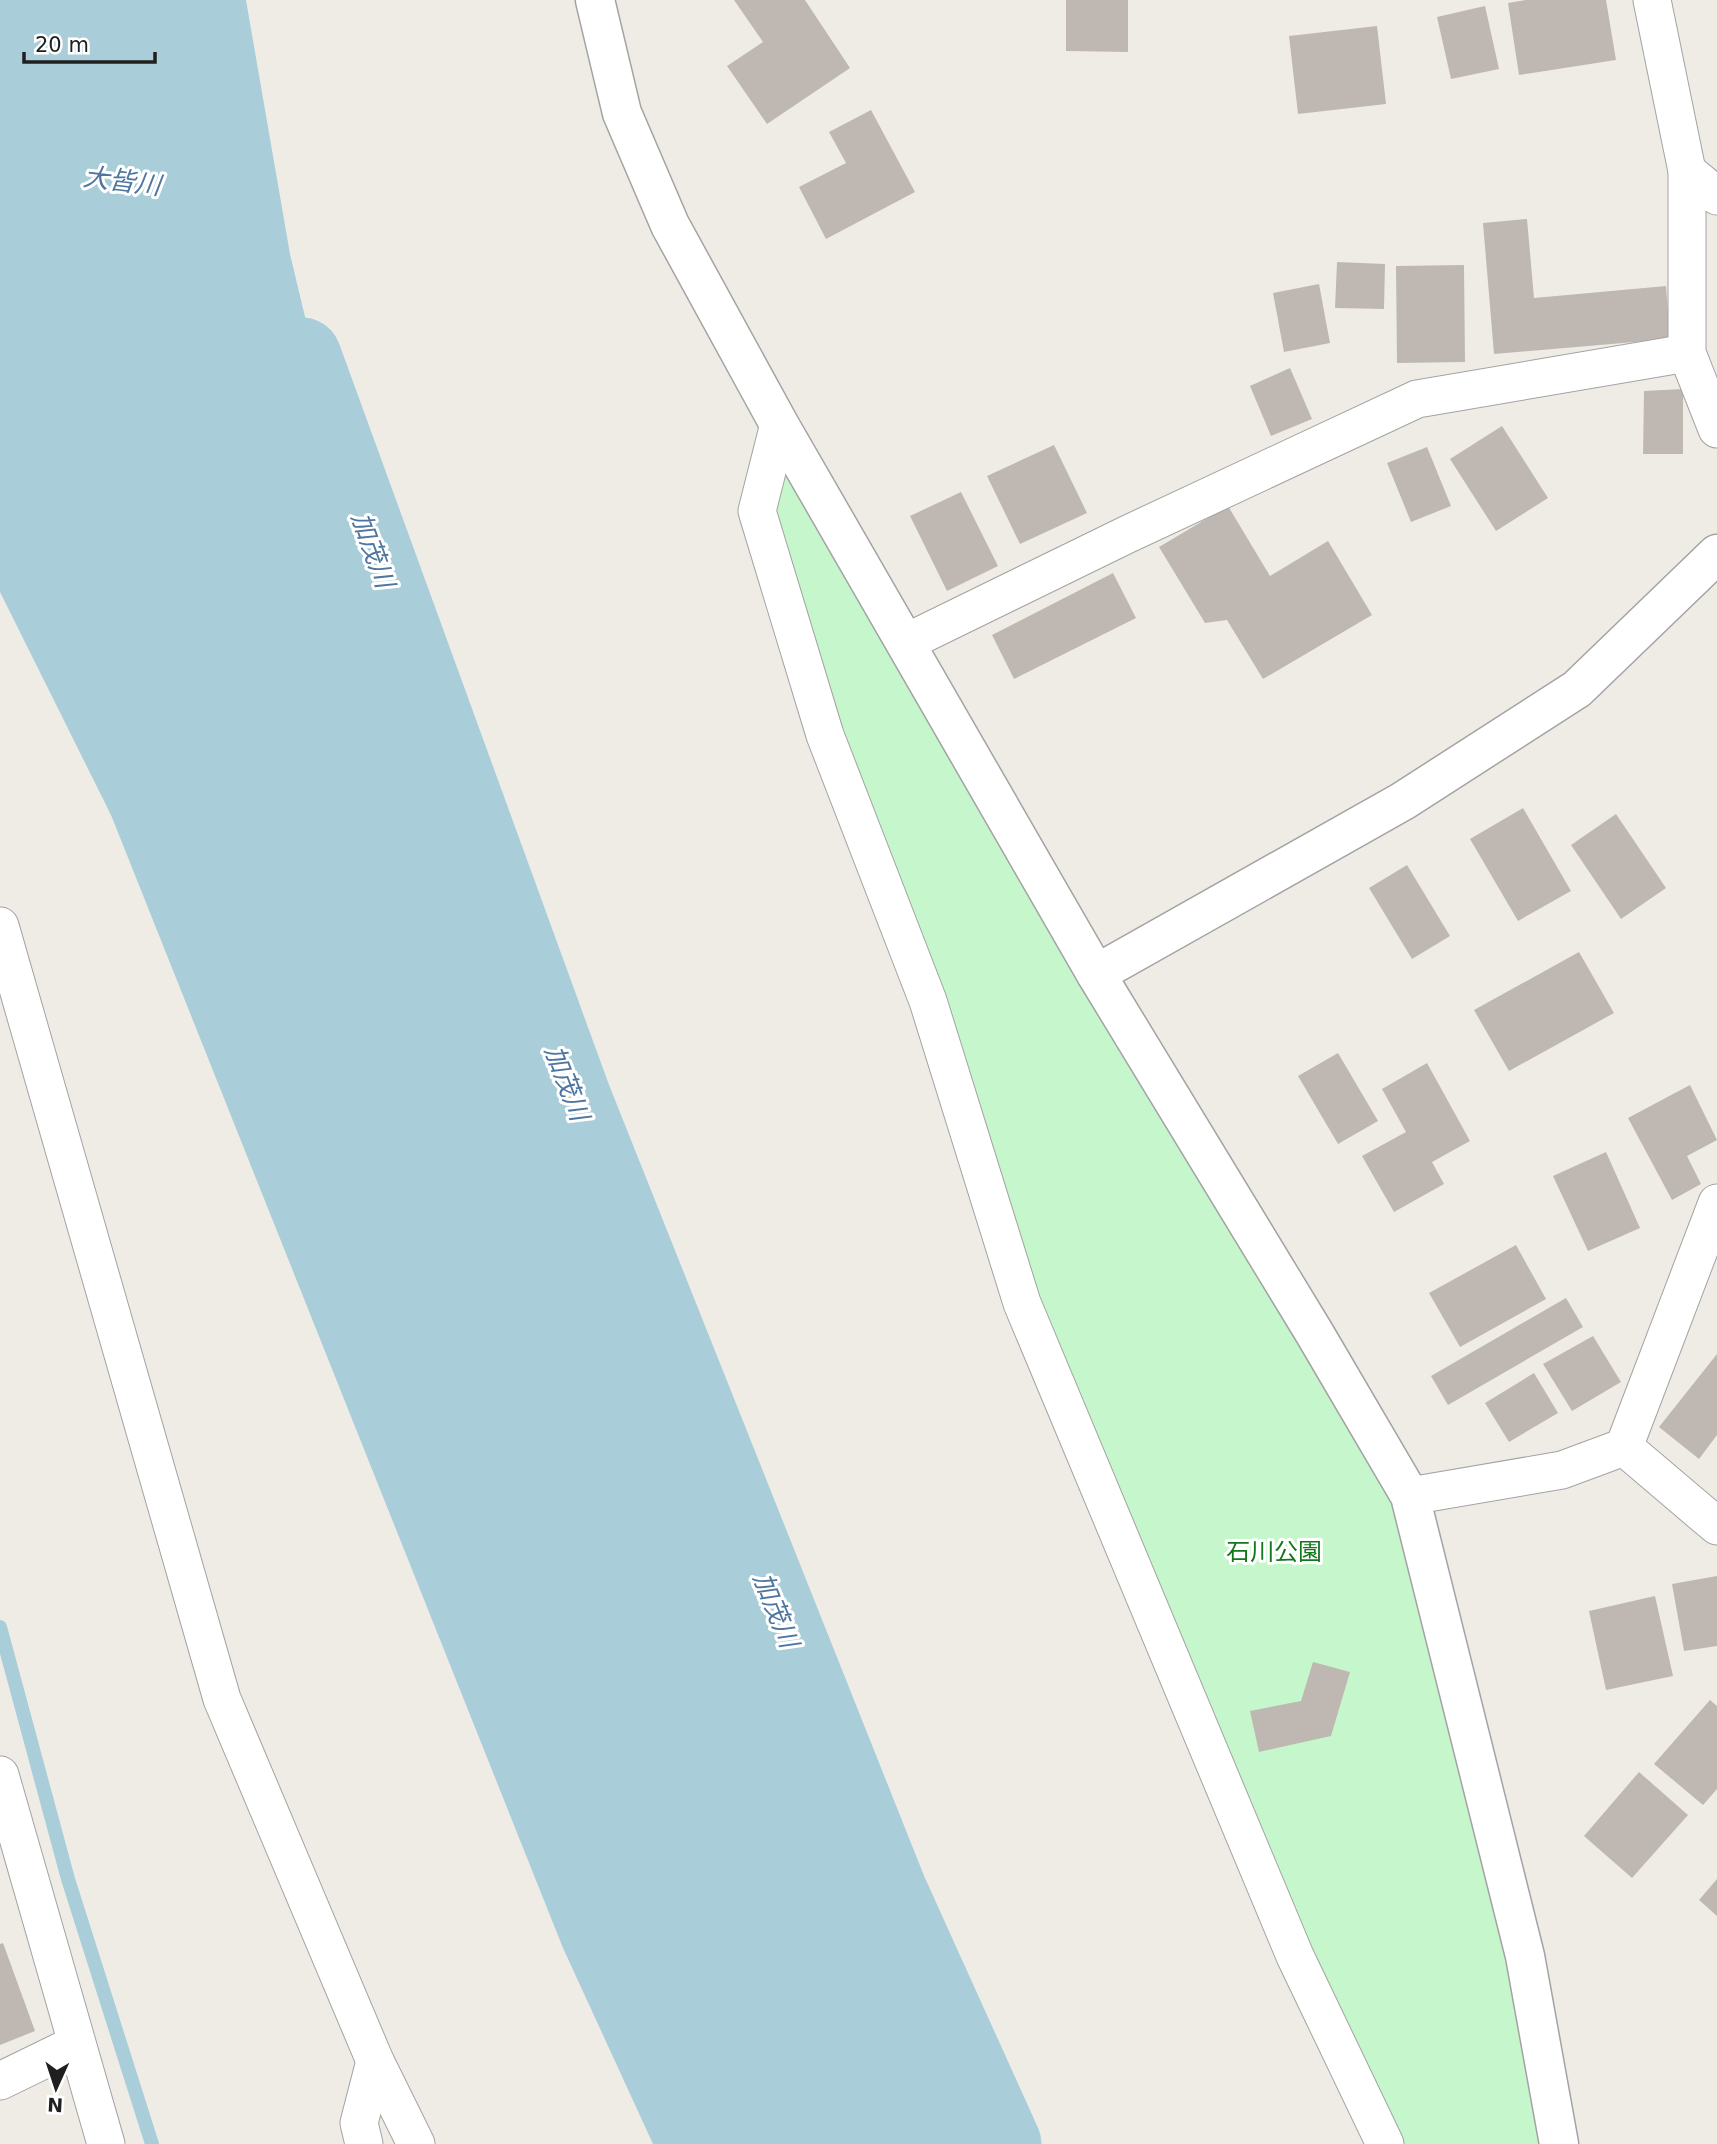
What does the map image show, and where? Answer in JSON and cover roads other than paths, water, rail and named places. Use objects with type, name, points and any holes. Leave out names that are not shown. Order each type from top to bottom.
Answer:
[{"type":"street","points":[[595,0],[622,113],[670,225],[779,424],[1096,974],[1308,1322],[1409,1496],[1525,1956],[1559,2144]]},
{"type":"street","points":[[1652,0],[1687,171],[1687,353],[1717,429]]},
{"type":"street","points":[[1687,171],[1717,196]]},
{"type":"street","points":[[905,643],[1416,399],[1687,353]]},
{"type":"street","points":[[779,424],[757,511],[825,735],[928,1002],[1022,1303],[1296,1956],[1385,2144]]},
{"type":"street","points":[[1096,974],[1403,801],[1577,689],[1717,554]]},
{"type":"street","points":[[0,926],[222,1699],[375,2062],[416,2144]]},
{"type":"street","points":[[1409,1496],[1562,1470],[1624,1447],[1717,1203]]},
{"type":"street","points":[[1624,1447],[1717,1526]]},
{"type":"street","points":[[0,1775],[106,2144]]},
{"type":"street","points":[[0,2081],[76,2044]]},
{"type":"street","points":[[364,2144],[359,2123],[375,2062]]},
{"type":"water","name":"大皆川","points":[[0,0],[246,0],[290,254],[392,681],[852,1892],[980,2144],[653,2144],[563,1948],[111,815],[0,592]]},
{"type":"waterway","name":"加茂川","points":[[302,357],[571,1096],[888,1892],[1002,2144]]},
{"type":"waterway","points":[[0,1627],[68,1879],[152,2144]]},
{"type":"park label","name":"石川公園","points":[[1274,1552]]}]
